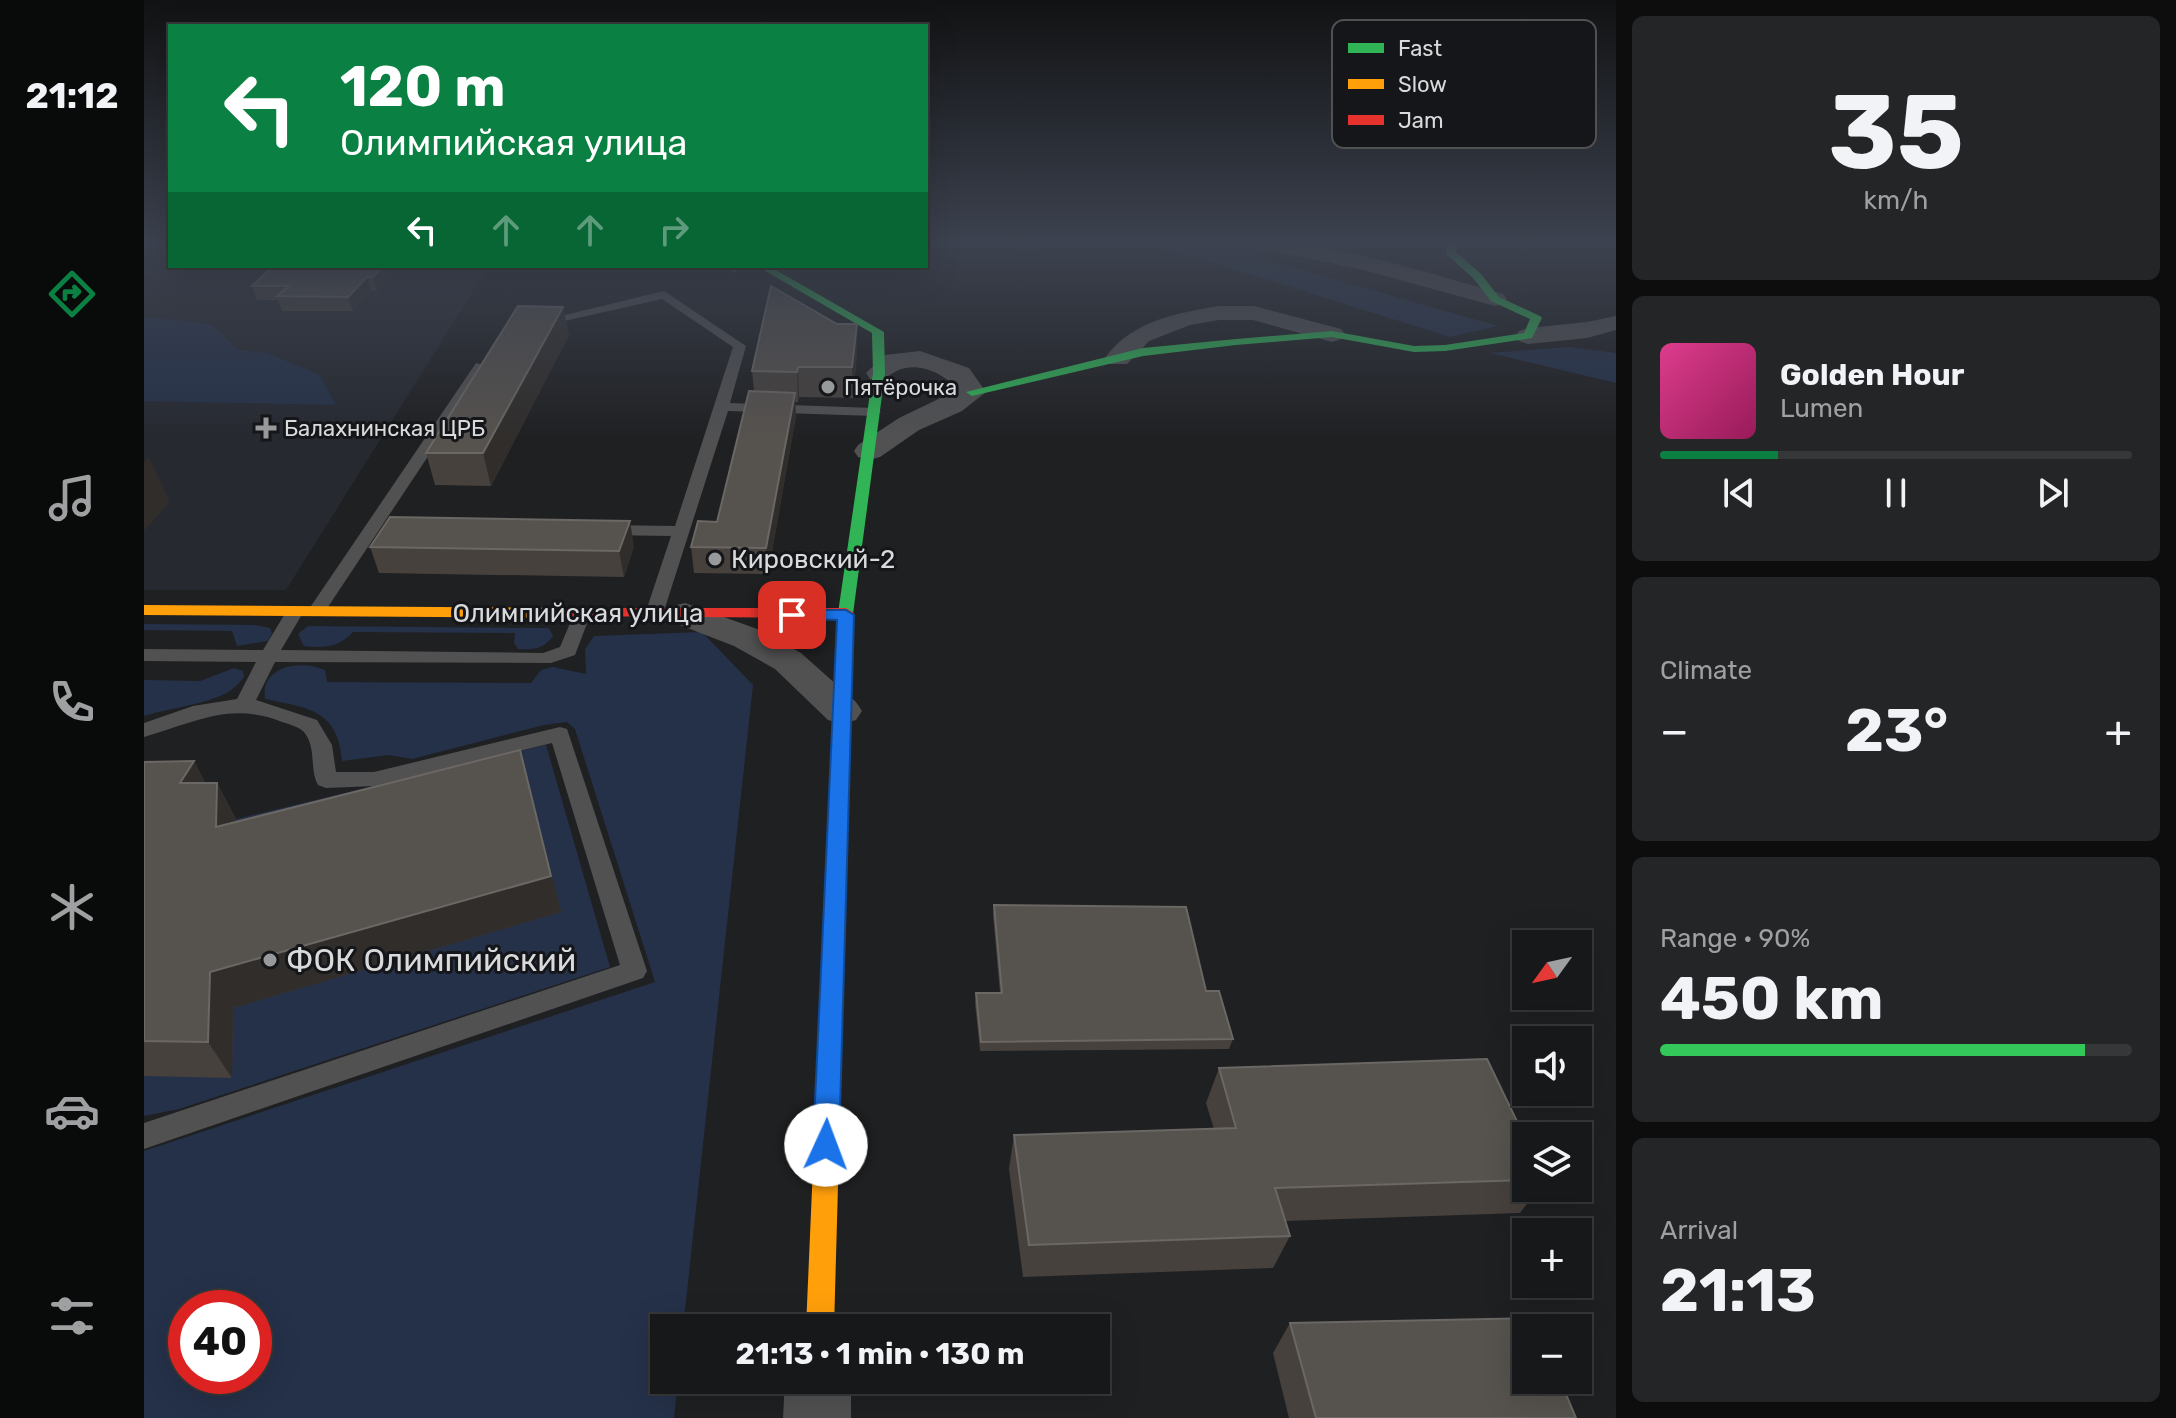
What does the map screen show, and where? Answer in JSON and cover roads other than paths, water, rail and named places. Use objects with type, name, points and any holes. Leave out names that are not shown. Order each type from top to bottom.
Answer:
[{"type":"street","points":[[820,1314],[846,615],[879,373],[878,332],[836,308]]},
{"type":"street","points":[[1515,308],[1536,318],[1528,336]]},
{"type":"street","points":[[869,451],[909,424],[952,405],[972,392],[1118,358],[1140,336],[1184,319],[1219,313],[1254,313],[1306,324],[1332,334],[1414,349],[1494,343],[1616,323]]},
{"type":"street","points":[[879,373],[894,361],[920,359],[960,374],[972,392]]},
{"type":"street","name":"Олимпийская улица","points":[[144,610],[846,615]]},
{"type":"street","points":[[670,614],[747,638],[788,661],[842,711]]},
{"type":"street","points":[[817,1418],[818,1394]]},
{"type":"lane","points":[[534,324],[605,308]]},
{"type":"lane","points":[[670,614],[681,531],[740,346],[684,308]]},
{"type":"lane","points":[[316,612],[380,529],[487,357]]},
{"type":"lane","points":[[722,407],[874,412]]},
{"type":"lane","points":[[589,530],[681,531]]},
{"type":"lane","points":[[244,704],[295,611]]},
{"type":"lane","points":[[144,655],[544,659],[568,651],[582,613]]},
{"type":"lane","points":[[144,730],[193,713],[244,704],[272,710],[310,725],[322,745],[326,780],[374,779],[560,734],[634,971],[144,1136]]},
{"type":"place","name":"Пятёрочка","points":[[828,387]]},
{"type":"place","name":"Балахнинская ЦРБ","points":[[266,428]]},
{"type":"place","name":"Кировский-2","points":[[715,559]]},
{"type":"place","name":"ФОК Олимпийский","points":[[270,960]]}]
